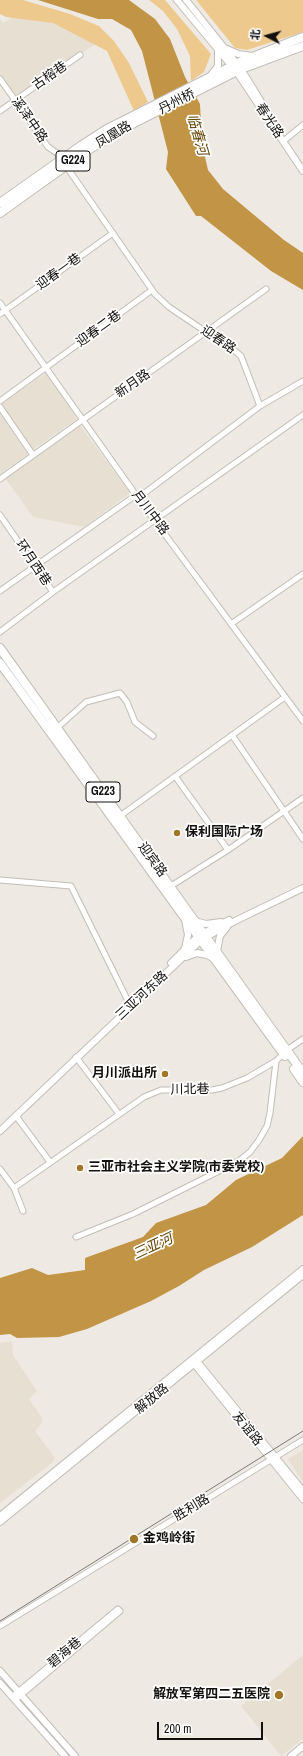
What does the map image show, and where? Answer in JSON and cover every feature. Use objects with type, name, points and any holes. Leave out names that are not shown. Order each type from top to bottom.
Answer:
[{"type":"highway","name":"G224","points":[[200,86],[236,68],[256,55],[303,37]]},
{"type":"highway","name":"G224","points":[[200,86],[208,78],[303,46]]},
{"type":"highway","name":"丹州桥","points":[[149,112],[200,86]]},
{"type":"highway","name":"凤凰路","points":[[0,203],[61,159],[107,129],[149,112]]},
{"type":"highway","name":"凤凰路","points":[[0,213],[66,166],[149,112]]},
{"type":"highway","name":"迎宾路","points":[[0,648],[171,886],[195,921],[202,937]]},
{"type":"highway","name":"迎宾路","points":[[0,663],[184,917],[215,954],[285,1052],[303,1082]]},
{"type":"highway","name":"迎宾路","points":[[285,1052],[303,1073]]},
{"type":"main road","points":[[177,0],[236,68]]},
{"type":"main road","points":[[186,0],[220,48],[238,54],[256,55]]},
{"type":"main road","points":[[208,78],[218,66],[220,48]]},
{"type":"main road","name":"春光路","points":[[236,68],[303,164]]},
{"type":"main road","name":"春光路","points":[[236,68],[303,171]]},
{"type":"main road","name":"三亚河东路","points":[[0,1125],[184,950],[202,937],[303,884]]},
{"type":"main road","name":"三亚河东路","points":[[228,923],[303,888]]},
{"type":"main road","points":[[184,917],[188,934],[184,950]]},
{"type":"main road","points":[[195,921],[214,924],[228,923]]},
{"type":"main road","points":[[180,960],[197,953],[207,955],[215,954],[220,936],[228,923]]},
{"type":"main road","name":"三亚河东路","points":[[0,1131],[76,1057],[180,960],[202,937]]},
{"type":"main road","name":"解放路","points":[[0,1522],[303,1269]]},
{"type":"main road","name":"解放路","points":[[0,1516],[302,1277]]},
{"type":"main road","name":"友谊路","points":[[194,1361],[274,1459],[303,1491]]},
{"type":"main road","name":"友谊路","points":[[274,1459],[303,1499]]},
{"type":"main road","points":[[0,1671],[75,1756]]},
{"type":"main road","points":[[0,1683],[64,1756]]},
{"type":"main road","points":[[291,1756],[303,1746]]},
{"type":"main road","points":[[297,1756],[303,1751]]},
{"type":"street","name":"古榕巷","points":[[0,111],[80,55]]},
{"type":"street","name":"溪泽中路","points":[[0,79],[48,147],[57,153],[61,159]]},
{"type":"street","points":[[286,139],[303,125]]},
{"type":"street","name":"迎春路","points":[[66,166],[152,290],[169,307],[206,332],[224,342],[241,356],[260,406]]},
{"type":"street","name":"迎春一巷","points":[[0,314],[113,233]]},
{"type":"street","name":"新月路","points":[[0,479],[266,289]]},
{"type":"street","name":"迎春二巷","points":[[0,401],[152,290]]},
{"type":"street","name":"月川中路","points":[[0,303],[137,496],[303,721]]},
{"type":"street","points":[[0,591],[137,496],[260,406],[303,382]]},
{"type":"street","points":[[0,407],[33,455]]},
{"type":"street","points":[[0,632],[53,592],[303,415]]},
{"type":"street","name":"环月西巷","points":[[0,515],[53,592]]},
{"type":"street","points":[[231,624],[303,574]]},
{"type":"street","points":[[57,728],[86,702],[120,693],[127,702],[135,722],[152,736]]},
{"type":"street","points":[[120,816],[285,697]]},
{"type":"street","points":[[232,735],[303,839]]},
{"type":"street","points":[[176,776],[228,850]]},
{"type":"street","points":[[171,886],[228,850],[303,798]]},
{"type":"street","points":[[0,880],[71,886],[130,1003]]},
{"type":"street","name":"川北巷","points":[[14,1188],[144,1097],[161,1090],[212,1090],[222,1088],[247,1078],[276,1061],[285,1052],[303,1039]]},
{"type":"street","points":[[76,1057],[119,1114]]},
{"type":"street","points":[[76,1237],[133,1214],[239,1161],[250,1152],[267,1126],[276,1061]]},
{"type":"street","points":[[16,1116],[50,1162]]},
{"type":"street","points":[[0,1169],[14,1188],[23,1211]]},
{"type":"street","name":"胜利路","points":[[0,1626],[303,1440]]},
{"type":"street","name":"碧海巷","points":[[14,1699],[119,1610]]},
{"type":"shaded area","points":[[0,0],[23,0],[70,14],[99,26],[114,41],[129,63],[148,102],[134,111],[107,51],[53,23],[6,17],[0,14]]},
{"type":"shaded area","points":[[149,0],[165,0],[211,54],[204,72],[191,81],[190,56],[177,29],[163,11]]},
{"type":"shaded area","points":[[196,0],[303,0],[303,32],[247,50],[235,48]]},
{"type":"shaded area","points":[[22,11],[63,18],[97,43],[15,100],[0,78],[0,19],[3,23]]},
{"type":"shaded area","points":[[46,373],[77,419],[32,450],[0,404]]},
{"type":"shaded area","points":[[0,413],[28,454],[0,474]]},
{"type":"shaded area","points":[[79,424],[130,493],[84,527],[33,517],[5,478]]},
{"type":"shaded area","points":[[12,1341],[13,1355],[37,1391],[29,1399],[42,1418],[42,1423],[35,1431],[55,1458],[52,1463],[0,1503],[0,1343]]},
{"type":"shaded area","points":[[303,1450],[303,1482],[288,1459]]},
{"type":"shaded area","name":"解放军第四二五医院","points":[[303,1655],[303,1739],[281,1756],[241,1706]]},
{"type":"water","name":"临春河","points":[[38,0],[129,0],[155,19],[170,39],[185,77],[200,104],[202,144],[208,170],[223,189],[284,240],[303,253],[303,290],[271,271],[201,216],[196,216],[166,169],[168,152],[142,51],[131,30],[112,19],[98,19]]},
{"type":"water","name":"三亚河","points":[[303,1136],[303,1215],[252,1247],[204,1270],[151,1301],[87,1329],[59,1337],[17,1338],[10,1334],[0,1335],[0,1278],[32,1268],[48,1275],[85,1270],[85,1258],[143,1237],[156,1223],[206,1205],[236,1180],[282,1158]]},
{"type":"tram line","points":[[0,1621],[303,1431]]},
{"type":"place","name":"保利国际广场","points":[[177,833]]},
{"type":"place","name":"月川派出所","points":[[165,1074]]},
{"type":"place","name":"三亚市社会主义学院(市委党校)","points":[[80,1168]]},
{"type":"place","name":"金鸡岭街","points":[[134,1539]]},
{"type":"place","name":"解放军第四二五医院","points":[[279,1695]]}]
